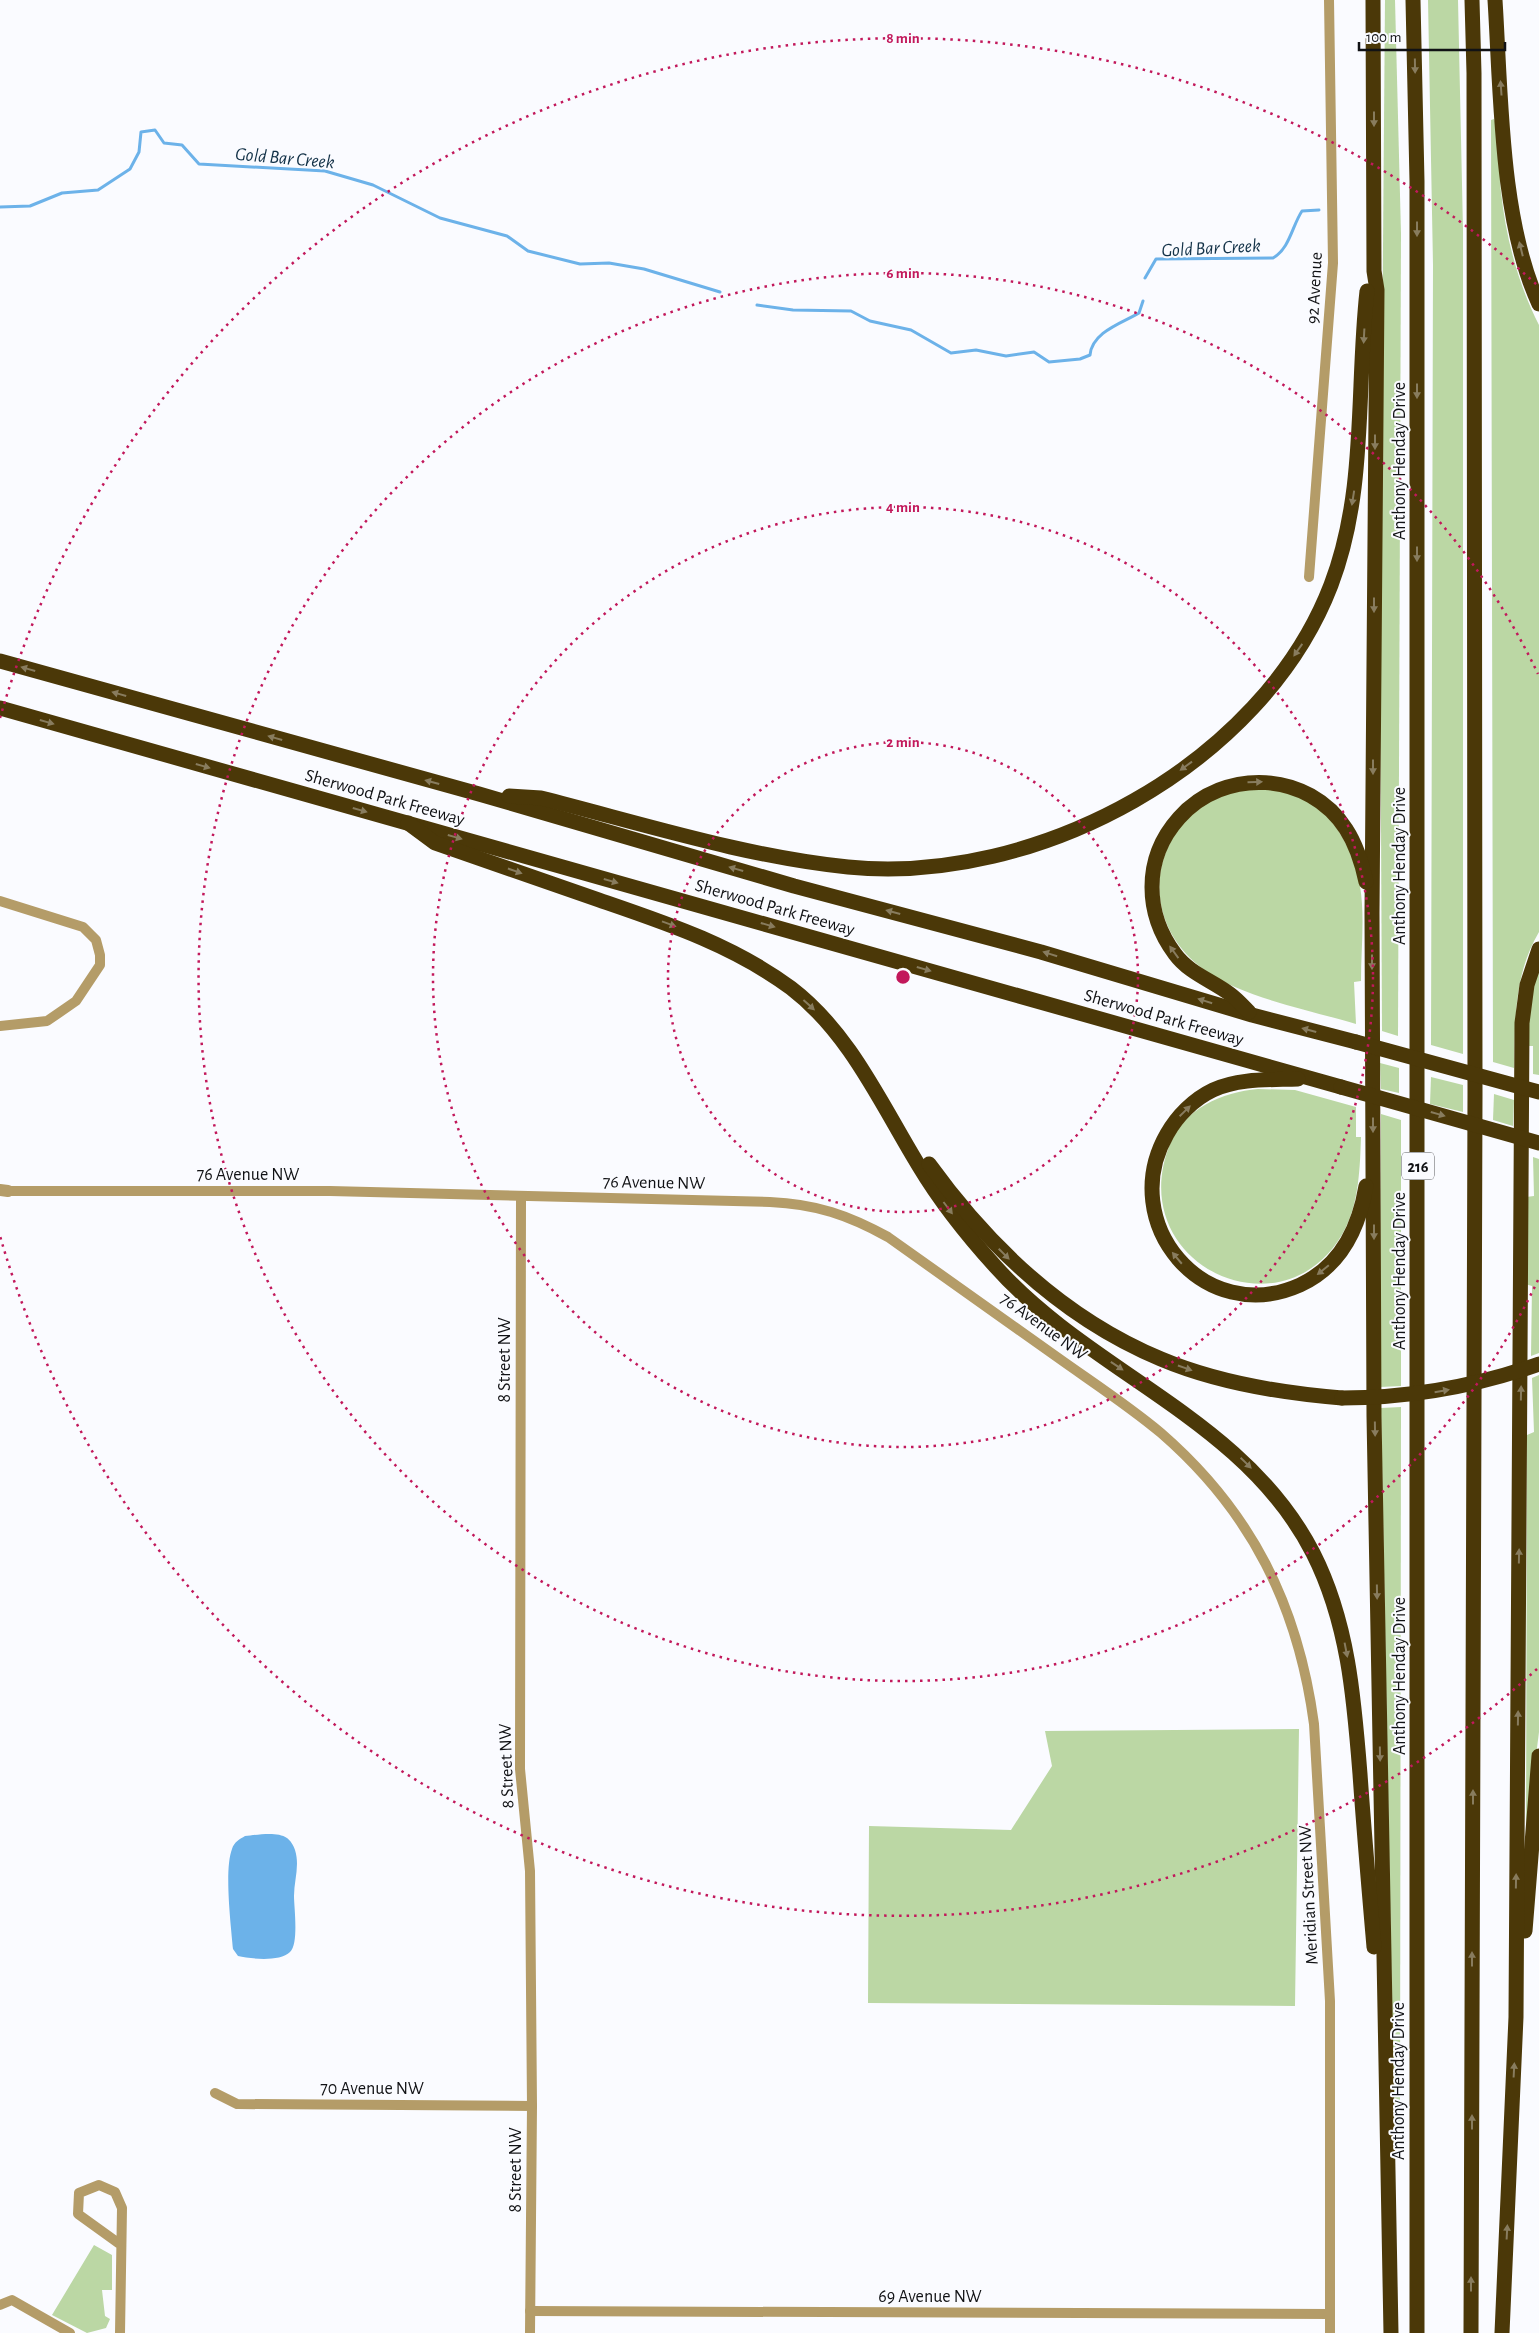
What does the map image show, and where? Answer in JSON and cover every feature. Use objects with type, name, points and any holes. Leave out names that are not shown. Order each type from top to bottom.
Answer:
[{"type":"highway","points":[[1374,0],[1374,271],[1376,300],[1372,913],[1374,1416],[1391,2333]]},
{"type":"highway","name":"Anthony Henday Drive","points":[[1413,0],[1417,181],[1416,2333]]},
{"type":"highway","points":[[1471,2333],[1475,1114],[1474,73],[1472,0]]},
{"type":"highway","points":[[1495,0],[1510,194],[1526,268],[1539,304]]},
{"type":"highway","points":[[479,794],[541,798],[790,859],[851,867],[906,868],[983,858],[1047,840],[1119,810],[1161,784],[1231,730],[1282,673],[1303,642],[1319,612],[1331,584],[1350,519],[1359,436],[1367,293],[1374,271]]},
{"type":"highway","name":"Sherwood Park Freeway","points":[[0,661],[479,794],[794,886],[1041,952],[1252,1015],[1539,1092]]},
{"type":"highway","name":"Sherwood Park Freeway","points":[[0,708],[1539,1143]]},
{"type":"highway","points":[[1252,1015],[1229,994],[1187,967],[1175,954],[1158,926],[1152,897],[1155,860],[1171,827],[1184,812],[1214,792],[1232,785],[1253,781],[1276,783],[1315,798],[1346,828],[1354,844],[1362,862],[1372,913]]},
{"type":"highway","points":[[408,823],[435,843],[672,925],[711,941],[792,989],[817,1011],[838,1035],[876,1093],[937,1194],[995,1267],[1030,1302],[1058,1325],[1164,1397],[1229,1447],[1271,1490],[1289,1513],[1313,1552],[1336,1611],[1350,1669],[1377,1980],[1384,2025]]},
{"type":"highway","points":[[1502,2333],[1516,2017],[1522,1032],[1527,986],[1539,949]]},
{"type":"highway","points":[[1313,1078],[1231,1083],[1212,1090],[1181,1114],[1162,1143],[1154,1163],[1152,1182],[1156,1220],[1162,1238],[1175,1257],[1202,1280],[1231,1292],[1247,1294],[1275,1293],[1307,1282],[1334,1260],[1345,1247],[1359,1218],[1373,1166]]},
{"type":"highway","points":[[876,1093],[934,1172],[991,1241],[1029,1278],[1075,1312],[1161,1360],[1190,1370],[1261,1388],[1342,1398],[1388,1397],[1450,1390],[1490,1381],[1539,1364]]},
{"type":"highway","points":[[1516,2017],[1539,1756]]},
{"type":"street","name":"92 Avenue","points":[[1309,577],[1333,263],[1329,0]]},
{"type":"street","points":[[0,901],[83,927],[96,940],[100,949],[100,965],[76,1001],[47,1021],[0,1026]]},
{"type":"street","name":"76 Avenue NW","points":[[3,1191],[330,1191],[796,1203],[817,1206],[854,1219],[888,1236],[1138,1415],[1178,1448],[1209,1480]]},
{"type":"street","name":"8 Street NW","points":[[521,1197],[520,1769],[530,1871],[532,2106],[530,2333]]},
{"type":"street","name":"Meridian Street NW","points":[[1209,1480],[1233,1510],[1248,1534],[1285,1604],[1301,1652],[1311,1708],[1330,2002],[1330,2333]]},
{"type":"street","name":"70 Avenue NW","points":[[215,2093],[237,2104],[532,2106]]},
{"type":"street","points":[[120,2333],[122,2208],[115,2192],[99,2185],[79,2193],[78,2214],[121,2245]]},
{"type":"street","points":[[0,2305],[12,2300],[70,2333]]},
{"type":"street","name":"69 Avenue NW","points":[[530,2312],[1330,2314]]},
{"type":"green space","points":[[1385,0],[1395,0],[1401,234],[1398,1036],[1382,1031],[1380,619]]},
{"type":"green space","points":[[1428,0],[1458,0],[1463,230],[1463,1054],[1431,1045],[1433,265]]},
{"type":"green space","points":[[1494,119],[1499,144],[1501,192],[1506,226],[1519,277],[1539,325],[1539,932],[1531,948],[1520,981],[1516,1015],[1514,1068],[1493,1062],[1491,120]]},
{"type":"green space","points":[[1252,788],[1294,794],[1307,800],[1330,819],[1346,844],[1357,872],[1362,909],[1361,981],[1354,982],[1356,1024],[1258,996],[1221,980],[1206,971],[1186,953],[1171,933],[1162,911],[1159,887],[1162,864],[1171,842],[1185,821],[1205,803],[1221,795]]},
{"type":"green space","points":[[1539,959],[1539,1075],[1533,1074],[1533,1046],[1526,1046],[1528,1009]]},
{"type":"green space","points":[[1380,1063],[1399,1068],[1399,1093],[1381,1089]]},
{"type":"green space","points":[[1431,1077],[1463,1085],[1463,1112],[1430,1104]]},
{"type":"green space","points":[[1258,1089],[1295,1090],[1356,1107],[1356,1137],[1361,1137],[1356,1195],[1346,1227],[1320,1261],[1288,1280],[1252,1283],[1218,1274],[1189,1254],[1169,1225],[1161,1187],[1170,1144],[1176,1132],[1185,1121],[1206,1104],[1218,1098]]},
{"type":"green space","points":[[1494,1094],[1514,1100],[1513,1126],[1493,1120]]},
{"type":"green space","points":[[1381,1114],[1401,1120],[1401,1386],[1380,1387]]},
{"type":"green space","points":[[1533,1157],[1539,1159],[1539,1353],[1531,1356],[1532,1286],[1525,1284],[1526,1197],[1534,1196]]},
{"type":"green space","points":[[1539,1375],[1539,1732],[1526,1835],[1527,1435],[1534,1432],[1532,1378]]},
{"type":"green space","points":[[1401,1407],[1400,2125],[1397,2131],[1394,2124],[1381,1408]]},
{"type":"green space","points":[[1299,1729],[1295,2006],[868,2003],[869,1826],[1011,1830],[1052,1766],[1045,1731]]},
{"type":"green space","points":[[94,2245],[112,2255],[112,2290],[102,2290],[105,2316],[110,2319],[106,2328],[87,2333],[52,2315]]},
{"type":"water","points":[[267,1834],[283,1836],[289,1840],[295,1850],[297,1867],[294,1896],[295,1925],[293,1948],[290,1952],[279,1957],[258,1959],[238,1956],[233,1949],[228,1870],[234,1844],[245,1836]]},
{"type":"waterway","name":"Gold Bar Creek","points":[[0,207],[30,206],[62,193],[98,190],[130,169],[139,152],[141,132],[155,130],[164,143],[182,145],[199,164],[325,171],[373,185],[440,218],[507,236],[528,251],[580,264],[609,263],[644,269],[720,292]]},
{"type":"waterway","name":"Gold Bar Creek","points":[[1145,278],[1156,259],[1273,258],[1279,254],[1287,243],[1302,211],[1319,210]]},
{"type":"waterway","name":"Gold Bar Creek","points":[[757,305],[793,310],[851,311],[870,321],[911,330],[951,353],[976,350],[1006,356],[1034,352],[1049,362],[1080,359],[1090,355],[1096,340],[1109,329],[1139,313],[1143,301]]}]
